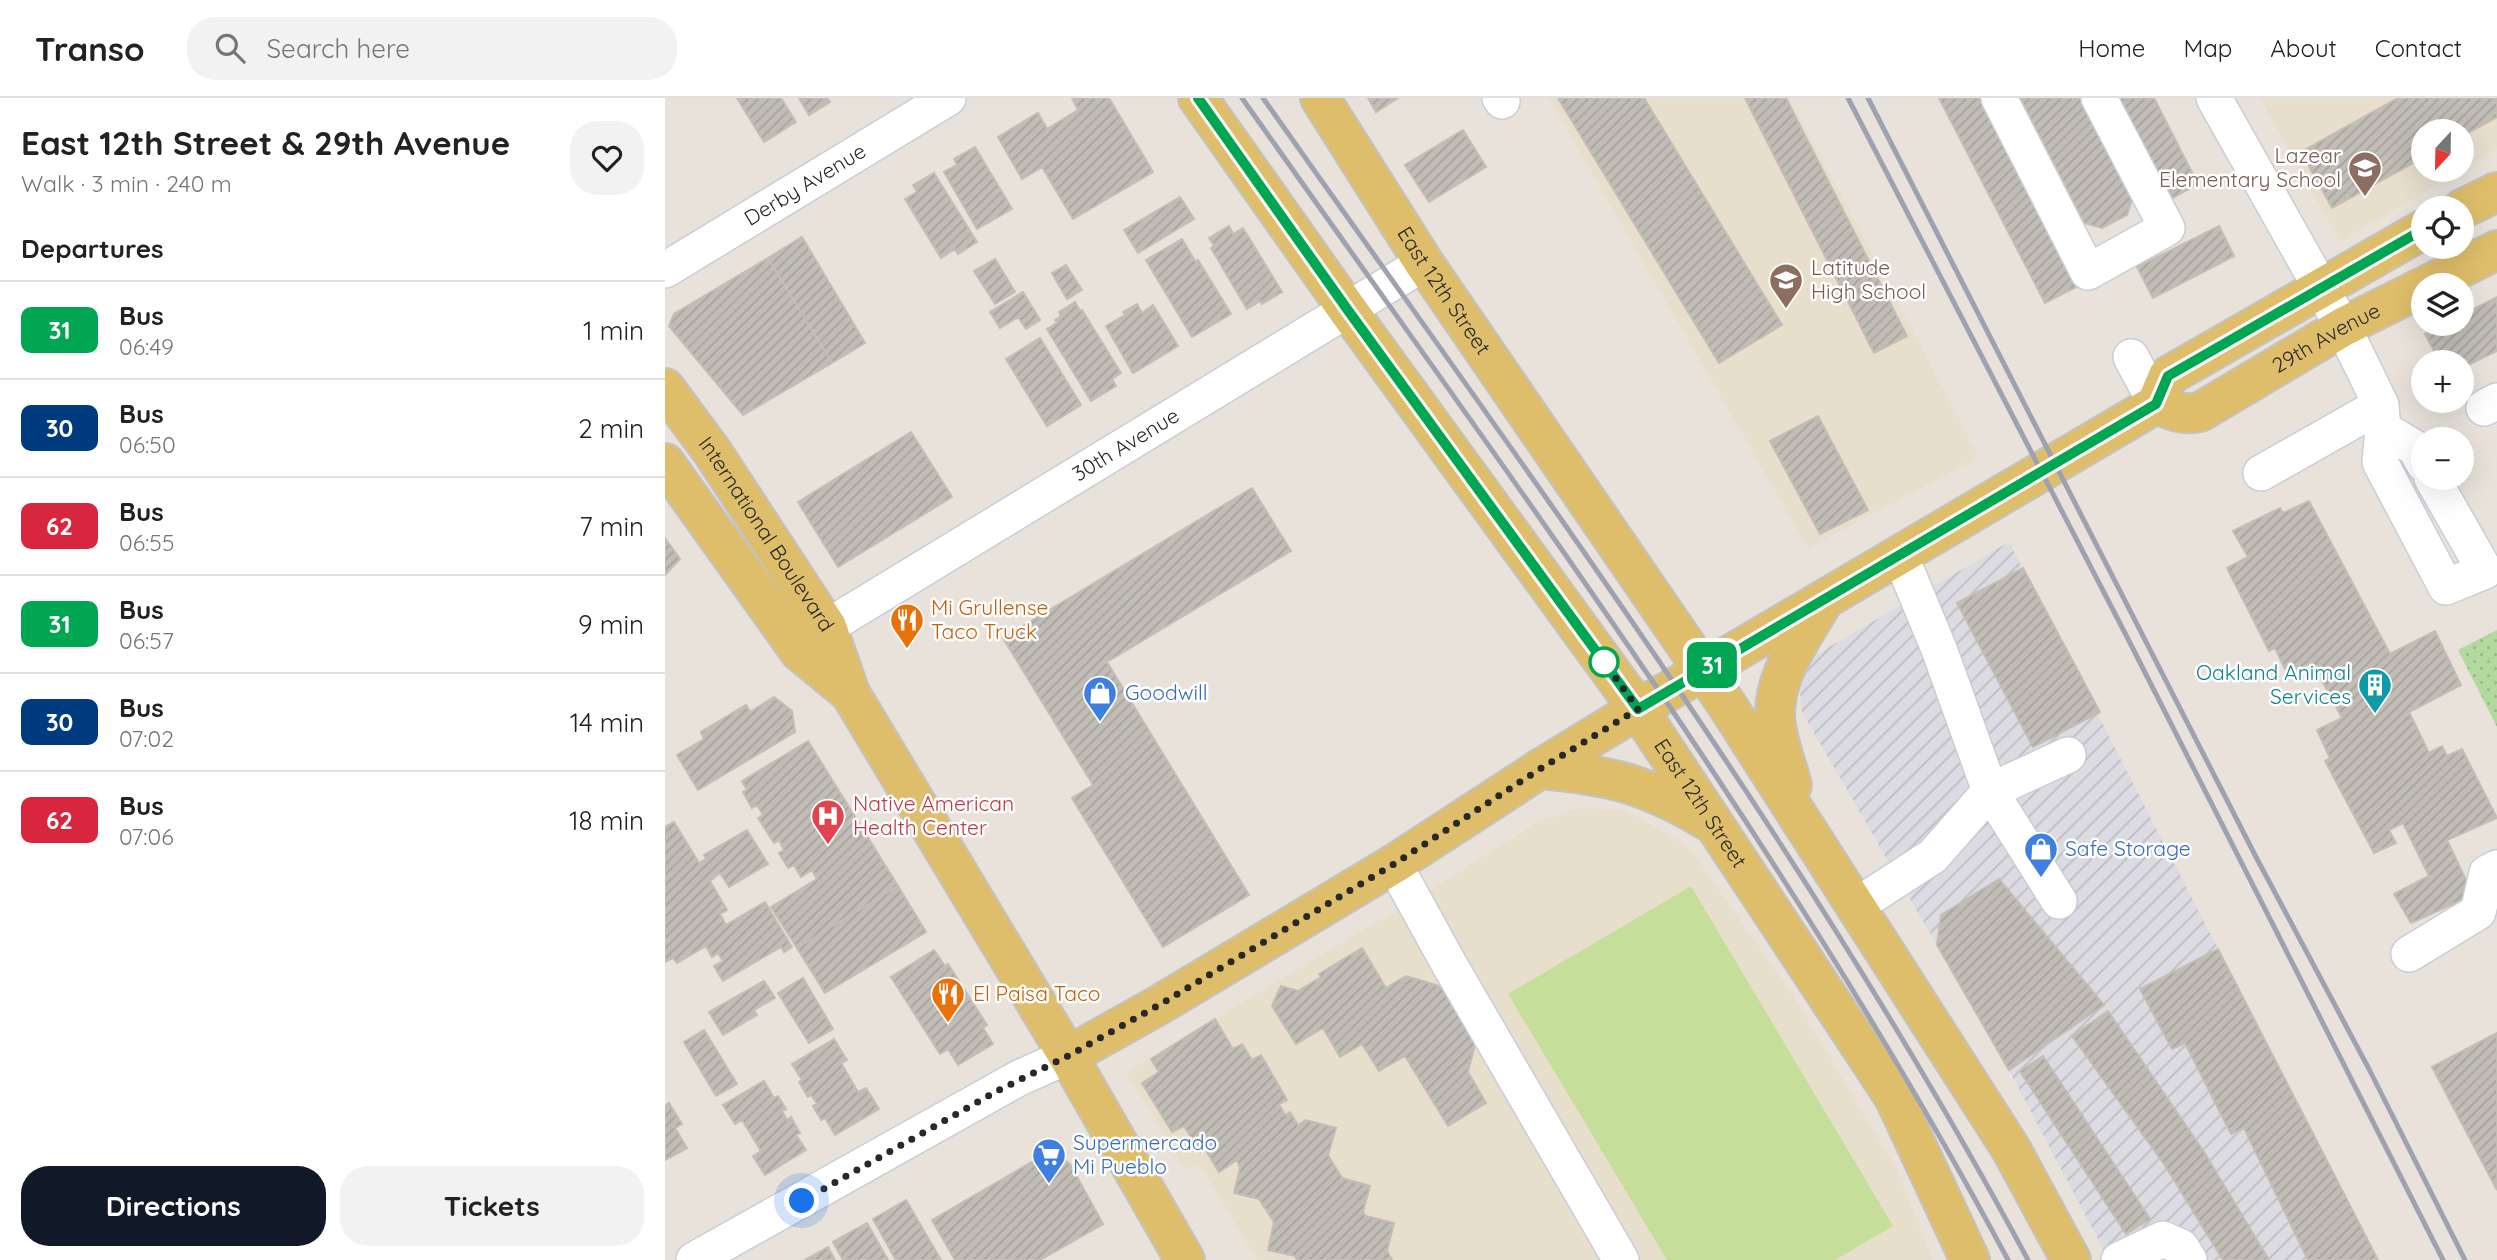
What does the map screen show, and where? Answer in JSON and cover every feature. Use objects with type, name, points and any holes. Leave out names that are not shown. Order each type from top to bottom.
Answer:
[{"type":"main road","name":"East 12th Street","points":[[1198,98],[1347,309],[1638,709],[1894,1097],[1970,1260]]},
{"type":"main road","name":"East 12th Street","points":[[1320,98],[1424,263],[1705,670],[2011,1149],[2071,1260]]},
{"type":"main road","points":[[2474,203],[2497,192]]},
{"type":"main road","points":[[1068,1056],[1159,1005],[1394,864],[1638,709],[2156,404],[2168,376],[2411,236]]},
{"type":"main road","name":"29th Avenue","points":[[2156,404],[2178,413],[2191,415],[2200,412],[2343,327],[2497,250]]},
{"type":"main road","name":"International Boulevard","points":[[665,388],[711,450],[827,627],[850,693],[1068,1056],[1185,1260]]},
{"type":"main road","name":"International Boulevard","points":[[665,463],[800,652],[850,693]]},
{"type":"main road","points":[[1801,821],[1776,725],[1777,693],[1787,665],[1826,598]]},
{"type":"main road","points":[[1540,769],[1587,773],[1622,780],[1671,799],[1714,826]]},
{"type":"street","name":"Derby Avenue","points":[[665,271],[902,110],[948,98]]},
{"type":"street","points":[[1999,98],[2088,272],[2167,228],[2099,98]]},
{"type":"street","points":[[2214,98],[2343,327],[2382,417],[2411,444]]},
{"type":"street","name":"30th Avenue","points":[[827,627],[1424,263]]},
{"type":"street","points":[[2131,357],[2156,404]]},
{"type":"street","points":[[2262,474],[2382,417]]},
{"type":"street","points":[[2382,417],[2380,462],[2446,587],[2485,571],[2438,490]]},
{"type":"street","points":[[1899,555],[1939,649],[1990,791],[2059,901]]},
{"type":"street","points":[[1856,906],[1933,856],[1990,791],[2069,755]]},
{"type":"street","points":[[1394,864],[1621,1260]]},
{"type":"street","points":[[2409,954],[2478,912],[2487,873],[2497,868]]},
{"type":"street","points":[[694,1260],[1019,1079],[1068,1056]]},
{"type":"street","points":[[2119,1260],[2163,1239],[2181,1247],[2189,1260]]},
{"type":"shaded area","name":"Latitude High School","points":[[1549,98],[1790,98],[1979,457],[1808,548]]},
{"type":"shaded area","name":"Lazear Elementary School","points":[[2260,98],[2497,98],[2497,149],[2475,162],[2475,119],[2411,119],[2411,182],[2442,182],[2418,196],[2411,196],[2411,200],[2340,242]]},
{"type":"shaded area","name":"Safe Storage","points":[[2009,542],[2378,1260],[2109,1260],[2009,1070],[1802,712],[1799,682],[1817,654]]},
{"type":"shaded area","points":[[1578,808],[1624,810],[1688,846],[1792,994],[1896,1168],[1933,1260],[1257,1260],[1199,1163],[1185,1170],[1126,1072],[1429,891],[1538,822]]},
{"type":"green space","points":[[2497,630],[2497,727],[2458,650]]},
{"type":"green space","points":[[1691,886],[1893,1226],[1835,1260],[1667,1260],[1508,994]]},
{"type":"building","points":[[737,98],[781,98],[796,122],[764,142]]},
{"type":"building","points":[[799,98],[827,98],[830,102],[809,115]]},
{"type":"building","points":[[1072,98],[1109,98],[1153,172],[1073,219],[1042,167],[1022,179],[998,137],[1038,113],[1047,129],[1078,110]]},
{"type":"building","points":[[1368,98],[1398,98],[1376,112]]},
{"type":"building","points":[[1558,98],[1644,98],[1782,325],[1719,363]]},
{"type":"building","points":[[1745,98],[1786,98],[1907,336],[1874,353]]},
{"type":"building","points":[[1939,98],[1984,98],[2080,285],[2045,303]]},
{"type":"building","points":[[2020,98],[2080,98],[2132,199],[2127,215],[2102,228],[2084,223]]},
{"type":"building","points":[[2117,98],[2154,98],[2198,184],[2169,200]]},
{"type":"building","points":[[2398,98],[2497,98],[2497,117],[2475,129],[2475,119],[2411,119],[2411,164],[2332,208],[2301,152]]},
{"type":"building","points":[[1463,130],[1486,167],[1429,202],[1405,165]]},
{"type":"building","points":[[975,147],[1012,209],[977,229],[944,172],[957,165],[954,159]]},
{"type":"building","points":[[934,173],[977,242],[958,254],[955,249],[941,258],[905,199],[917,192],[913,185]]},
{"type":"building","points":[[1180,197],[1194,219],[1138,253],[1124,230]]},
{"type":"building","points":[[1229,226],[1233,234],[1243,228],[1282,292],[1247,309],[1211,248],[1214,246],[1209,238]]},
{"type":"building","points":[[2219,226],[2234,256],[2153,298],[2137,267]]},
{"type":"building","points":[[802,237],[865,343],[832,363],[768,258]]},
{"type":"building","points":[[1182,239],[1231,314],[1192,337],[1146,260]]},
{"type":"building","points":[[768,258],[832,363],[743,415],[669,326],[674,314]]},
{"type":"building","points":[[995,259],[1015,292],[995,304],[974,271]]},
{"type":"building","points":[[1066,265],[1082,290],[1067,299],[1052,273]]},
{"type":"building","points":[[1023,292],[1040,320],[1026,329],[1018,317],[1000,328],[990,312]]},
{"type":"building","points":[[2497,297],[2497,351],[2474,362],[2474,350],[2434,350],[2426,336],[2474,336],[2474,309]]},
{"type":"building","points":[[1075,302],[1121,373],[1112,379],[1116,386],[1091,401],[1047,329],[1057,323],[1055,320],[1061,316],[1059,312]]},
{"type":"building","points":[[1137,304],[1142,313],[1153,305],[1178,346],[1133,373],[1106,326]]},
{"type":"building","points":[[1040,338],[1081,405],[1047,426],[1006,359]]},
{"type":"building","points":[[1818,416],[1868,510],[1820,534],[1770,441]]},
{"type":"building","points":[[911,432],[952,497],[838,567],[798,502]]},
{"type":"building","name":"Goodwill","points":[[1252,488],[1291,551],[1107,662],[1249,895],[1163,947],[1072,798],[1093,785],[1003,638]]},
{"type":"building","name":"Oakland Animal Services","points":[[2309,501],[2390,654],[2435,631],[2461,685],[2409,712],[2429,753],[2442,746],[2447,756],[2462,749],[2497,818],[2447,840],[2473,895],[2411,923],[2394,894],[2429,876],[2403,823],[2389,830],[2396,843],[2374,853],[2325,761],[2330,758],[2317,730],[2342,718],[2312,662],[2288,675],[2275,648],[2269,651],[2227,568],[2248,557],[2233,531],[2280,508],[2283,513]]},
{"type":"building","points":[[665,538],[680,559],[665,575]]},
{"type":"building","points":[[2023,568],[2100,712],[2033,747],[1957,603]]},
{"type":"building","points":[[774,697],[792,711],[795,732],[698,790],[677,755],[704,739],[701,732],[746,705],[750,712]]},
{"type":"building","name":"Native American Health Center","points":[[808,741],[898,886],[797,948],[771,907],[817,879],[812,870],[801,877],[794,865],[788,868],[779,853],[784,850],[779,840],[774,843],[758,818],[763,815],[757,805],[752,808],[743,792],[747,790],[742,781]]},
{"type":"building","points":[[674,822],[699,863],[706,859],[704,855],[747,830],[768,864],[729,887],[720,873],[710,881],[727,910],[720,914],[726,925],[765,902],[792,947],[784,952],[781,947],[723,981],[714,966],[723,961],[718,953],[712,957],[706,946],[677,963],[673,958],[665,962],[665,827]]},
{"type":"building","points":[[1999,879],[2104,1005],[2009,1070],[1937,945],[1941,915]]},
{"type":"building","points":[[898,886],[926,932],[825,993],[797,948]]},
{"type":"building","points":[[1362,948],[1386,988],[1406,976],[1443,987],[1476,1041],[1468,1072],[1486,1103],[1448,1126],[1405,1056],[1379,1071],[1362,1044],[1340,1057],[1323,1028],[1296,1044],[1272,1006],[1281,986],[1298,991],[1321,977],[1319,974]]},
{"type":"building","points":[[2218,949],[2378,1260],[2308,1260],[2244,1128],[2231,1134],[2185,1043],[2172,1049],[2140,989]]},
{"type":"building","points":[[934,950],[945,966],[948,964],[987,1025],[983,1028],[993,1044],[958,1065],[948,1049],[940,1054],[891,977]]},
{"type":"building","points":[[803,978],[833,1029],[809,1043],[778,993]]},
{"type":"building","points":[[764,981],[775,998],[754,1010],[757,1015],[723,1035],[709,1012]]},
{"type":"building","points":[[2108,1011],[2204,1152],[2269,1260],[2223,1260],[2164,1164],[2072,1036]]},
{"type":"building","points":[[1215,1019],[1233,1049],[1242,1044],[1252,1060],[1261,1055],[1287,1100],[1279,1104],[1285,1115],[1290,1112],[1298,1125],[1306,1120],[1336,1128],[1328,1155],[1342,1178],[1370,1186],[1363,1212],[1366,1216],[1394,1223],[1387,1251],[1392,1260],[1297,1260],[1295,1256],[1268,1250],[1274,1222],[1259,1199],[1234,1193],[1240,1168],[1237,1160],[1219,1172],[1205,1149],[1200,1152],[1184,1126],[1172,1132],[1142,1083],[1159,1072],[1151,1059]]},
{"type":"building","points":[[704,1030],[737,1084],[716,1096],[684,1042]]},
{"type":"building","points":[[2497,1033],[2497,1190],[2432,1067]]},
{"type":"building","points":[[834,1039],[847,1060],[841,1063],[858,1092],[866,1088],[879,1109],[835,1135],[825,1118],[821,1120],[813,1106],[817,1104],[811,1095],[808,1097],[792,1064]]},
{"type":"building","points":[[2043,1056],[2150,1219],[2126,1234],[2020,1071]]},
{"type":"building","points":[[764,1081],[774,1098],[778,1096],[786,1109],[782,1111],[787,1120],[791,1117],[800,1133],[796,1135],[806,1150],[765,1175],[753,1156],[761,1151],[742,1120],[735,1124],[723,1105]]},
{"type":"building","points":[[669,1103],[682,1124],[675,1128],[687,1148],[665,1160],[665,1106]]},
{"type":"building","points":[[1056,1154],[1070,1164],[1103,1224],[1040,1260],[955,1260],[932,1220],[1044,1155]]},
{"type":"building","points":[[906,1200],[941,1260],[896,1260],[873,1219]]},
{"type":"building","points":[[867,1223],[888,1260],[843,1260],[833,1242]]},
{"type":"building","points":[[828,1247],[835,1260],[805,1260]]},
{"type":"railway","points":[[1242,98],[1544,524],[1740,812],[1923,1108],[2008,1260]]},
{"type":"railway","points":[[1263,98],[1565,524],[1760,813],[1854,959],[1943,1108],[2028,1260]]},
{"type":"railway","points":[[1848,98],[2126,635],[2443,1260]]},
{"type":"railway","points":[[1868,98],[2465,1260]]},
{"type":"bus line","name":"31","points":[[1198,98],[1347,309],[1638,709],[2156,404],[2168,376],[2411,236]]},
{"type":"place","name":"Lazear Elementary School","points":[[2365,198]]},
{"type":"place","name":"Latitude High School","points":[[1786,310]]},
{"type":"place","name":"Mi Grullense Taco Truck","points":[[907,650]]},
{"type":"place","name":"Oakland Animal Services","points":[[2375,715]]},
{"type":"place","name":"Goodwill","points":[[1100,723]]},
{"type":"place","name":"Native American Health Center","points":[[828,846]]},
{"type":"place","name":"Safe Storage","points":[[2041,879]]},
{"type":"place","name":"El Paisa Taco","points":[[948,1024]]},
{"type":"place","name":"Supermercado Mi Pueblo","points":[[1049,1185]]},
{"type":"route","points":[[802,1201],[938,1123],[1068,1056],[1159,1005],[1394,864],[1638,709],[1604,662]]}]
